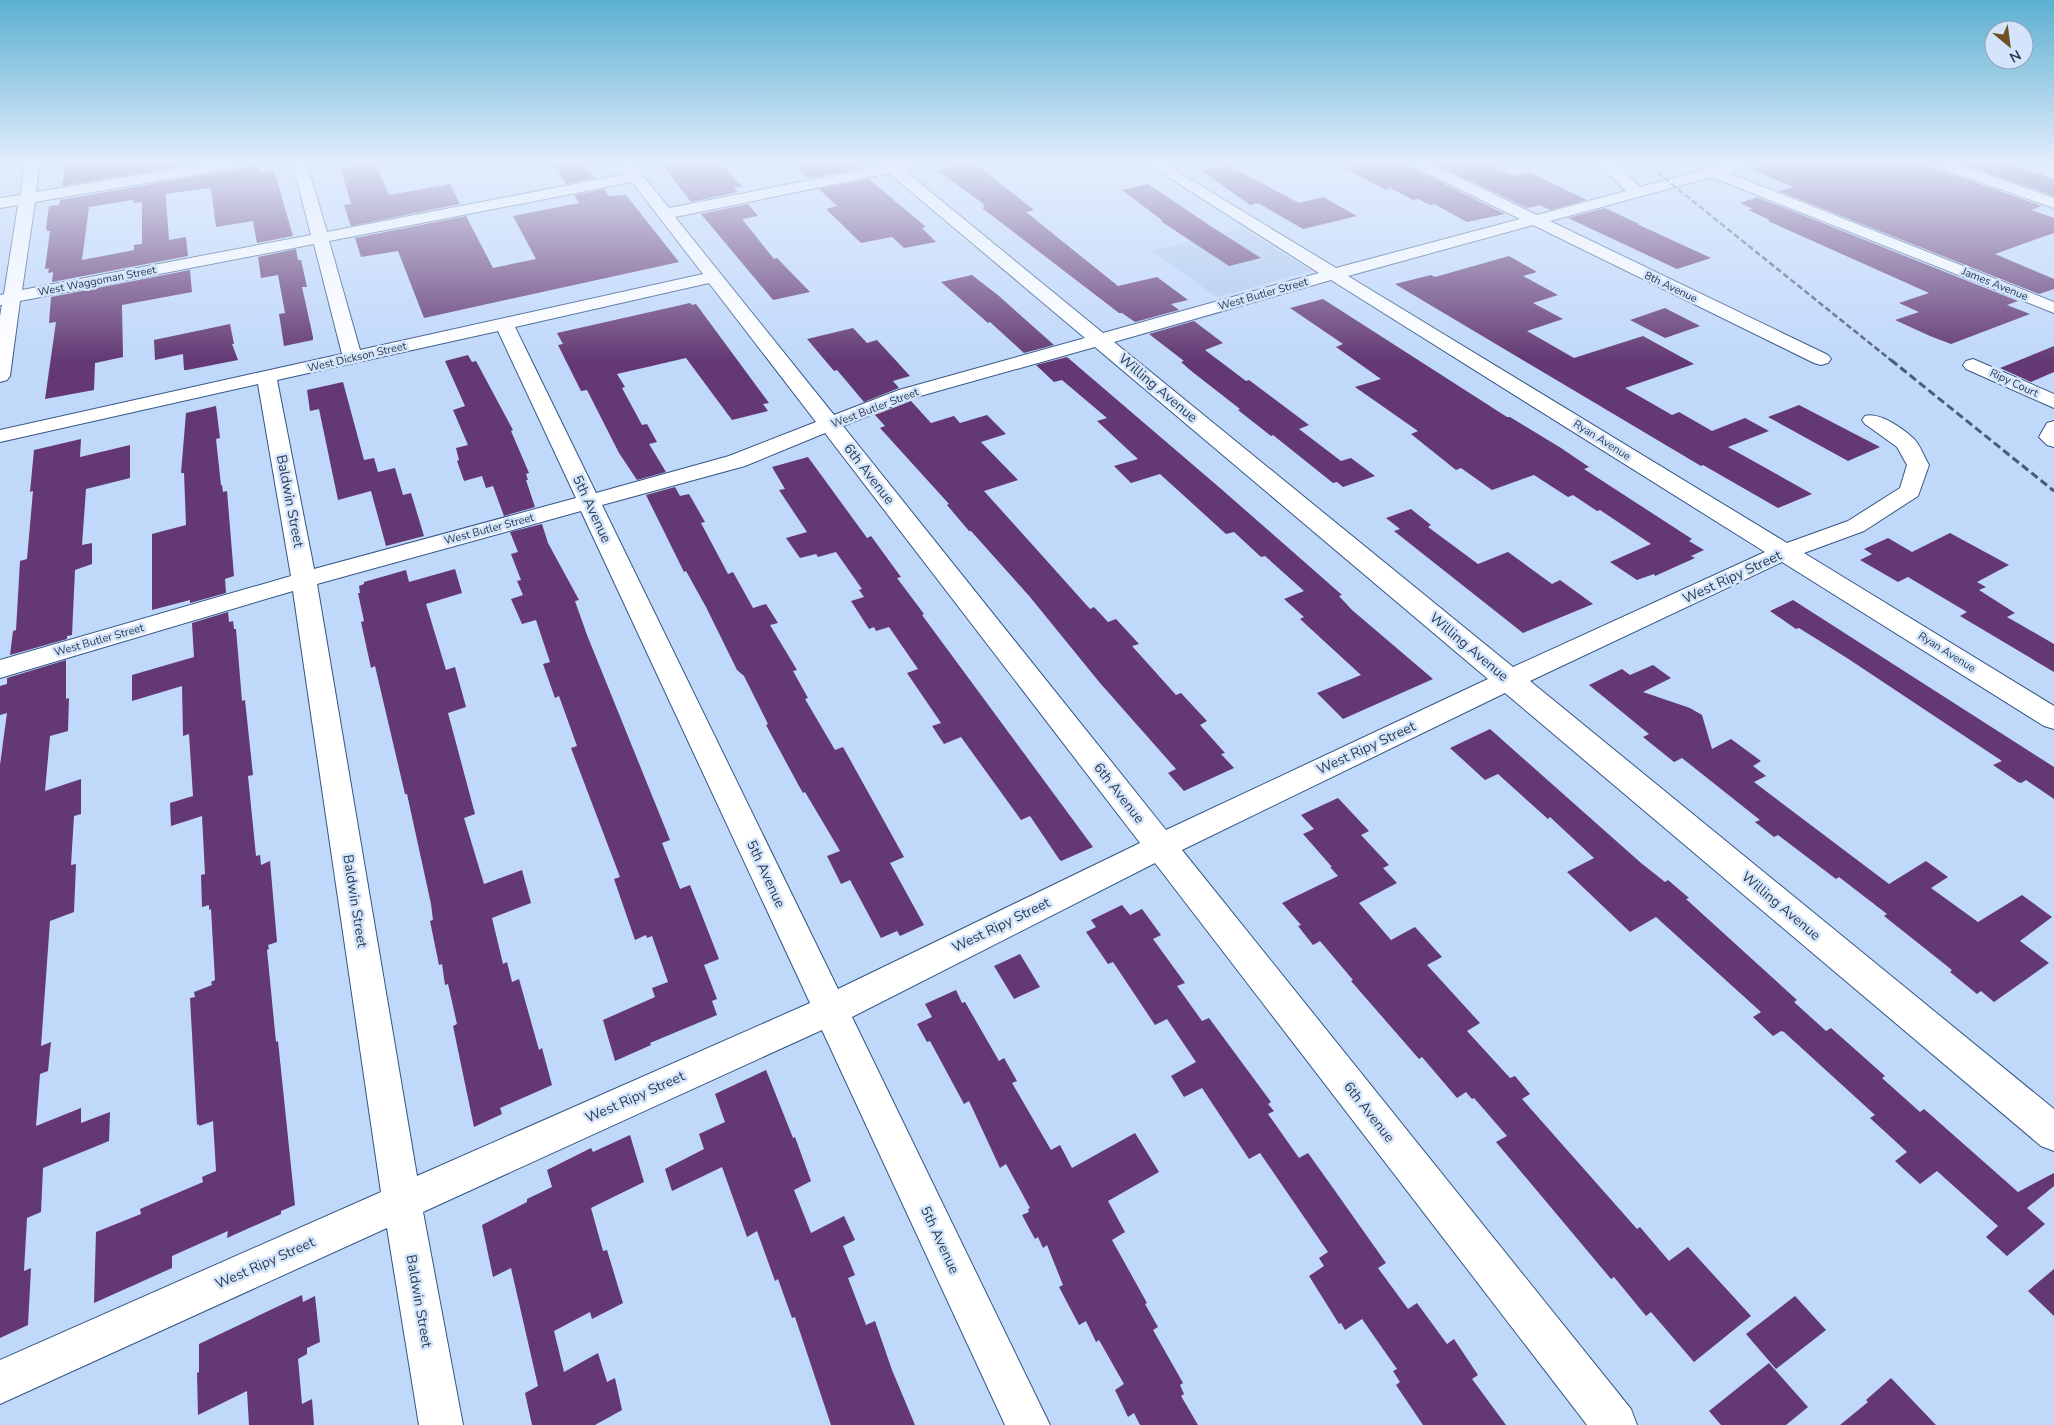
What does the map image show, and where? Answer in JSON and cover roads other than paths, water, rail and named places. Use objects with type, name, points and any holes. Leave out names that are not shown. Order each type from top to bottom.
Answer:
[{"type":"street","points":[[0,376],[6,299],[22,228]]},
{"type":"street","points":[[318,228],[353,358]]},
{"type":"street","name":"West Waggoman Street","points":[[6,299],[368,228]]},
{"type":"street","name":"6th Avenue","points":[[676,228],[1615,1425]]},
{"type":"street","name":"Willing Avenue","points":[[964,228],[2054,1134]]},
{"type":"street","name":"Ryan Avenue","points":[[1258,228],[2054,719]]},
{"type":"street","name":"West Butler Street","points":[[0,669],[304,580],[737,461],[906,394],[1334,274],[1511,228]]},
{"type":"street","name":"8th Avenue","points":[[1549,228],[1821,360]]},
{"type":"street","name":"James Avenue","points":[[1852,228],[2054,308]]},
{"type":"street","name":"West Dickson Street","points":[[0,436],[714,277]]},
{"type":"street","name":"5th Avenue","points":[[504,324],[1028,1425]]},
{"type":"street","name":"Ripy Court","points":[[1973,364],[2054,402]]},
{"type":"street","name":"Baldwin Street","points":[[266,377],[304,580],[402,1201],[442,1425]]},
{"type":"street","name":"West Ripy Street","points":[[0,1382],[831,1010],[1161,846],[1509,680],[1785,552],[1856,526],[1910,492],[1918,465],[1906,443],[1872,420]]},
{"type":"street","points":[[2054,427],[2050,437],[2054,441]]},
{"type":"railway","points":[[1726,228],[1892,361]]},
{"type":"railway","points":[[1891,360],[2054,491]]}]
